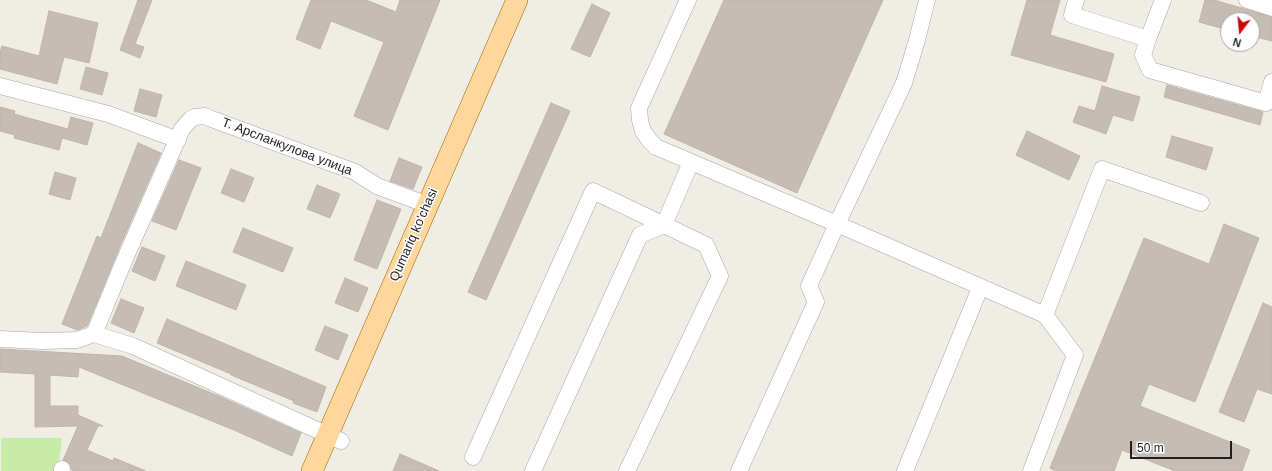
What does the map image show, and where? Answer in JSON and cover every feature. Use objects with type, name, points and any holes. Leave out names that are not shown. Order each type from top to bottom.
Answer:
[{"type":"main road","name":"Qumariq ko'chasi","points":[[328,471],[334,438],[428,205],[517,0]]},
{"type":"main road","name":"Qumariq ko'chasi","points":[[312,471],[334,438],[533,0]]},
{"type":"street","points":[[688,0],[639,108],[643,131],[649,140],[656,147],[1045,315],[1075,356],[1031,471]]},
{"type":"street","points":[[739,471],[816,302],[808,286],[904,83],[927,0]]},
{"type":"street","points":[[1076,0],[1072,15],[1148,39]]},
{"type":"street","points":[[1163,0],[1142,55],[1150,70],[1266,103],[1272,82]]},
{"type":"street","points":[[1247,0],[1272,8]]},
{"type":"street","points":[[0,86],[108,114],[178,140]]},
{"type":"street","name":"Т. Арсланкулова улица","points":[[94,334],[124,261],[182,129],[191,119],[195,117],[205,116],[355,172],[377,186],[428,205]]},
{"type":"street","points":[[532,471],[640,235],[664,225],[691,162]]},
{"type":"street","points":[[1045,315],[1102,169],[1201,203]]},
{"type":"street","points":[[473,457],[593,191],[706,245],[720,276],[627,471]]},
{"type":"street","points":[[905,471],[980,288]]},
{"type":"street","points":[[0,339],[42,341],[77,340],[94,334],[133,346],[334,438]]},
{"type":"green space","points":[[1,438],[62,438],[58,471],[1,471]]},
{"type":"building","points":[[138,0],[152,0],[135,44],[144,47],[140,58],[120,50]]},
{"type":"building","points":[[311,0],[366,0],[396,12],[400,0],[440,0],[388,130],[354,116],[384,42],[331,21],[320,49],[296,39]]},
{"type":"building","points":[[724,0],[883,0],[797,193],[664,134]]},
{"type":"building","points":[[1027,0],[1060,0],[1050,35],[1114,54],[1106,82],[1011,55]]},
{"type":"building","points":[[1205,0],[1214,0],[1255,12],[1220,12],[1220,28],[1199,22]]},
{"type":"building","points":[[592,4],[610,13],[590,57],[571,49]]},
{"type":"building","points":[[49,11],[98,23],[89,63],[64,57],[57,84],[0,69],[0,52],[2,46],[39,56]]},
{"type":"building","points":[[1260,13],[1272,17],[1272,41],[1260,38]]},
{"type":"building","points":[[86,67],[108,73],[102,95],[80,89]]},
{"type":"building","points":[[1167,85],[1263,112],[1260,125],[1164,97]]},
{"type":"building","points":[[1102,86],[1140,97],[1133,121],[1113,115],[1106,134],[1073,122],[1079,106],[1095,111]]},
{"type":"building","points":[[140,89],[162,95],[156,117],[134,111]]},
{"type":"building","points":[[551,103],[570,111],[486,300],[468,292]]},
{"type":"building","points":[[0,107],[15,111],[14,114],[68,129],[71,117],[93,123],[87,145],[62,138],[59,150],[14,138],[15,135],[0,131]]},
{"type":"building","points":[[1027,131],[1080,156],[1069,180],[1016,155]]},
{"type":"building","points":[[1172,136],[1213,148],[1206,170],[1166,157]]},
{"type":"building","points":[[138,143],[161,153],[87,326],[77,330],[62,324],[97,236],[101,238]]},
{"type":"building","points":[[399,158],[422,167],[413,189],[390,181]]},
{"type":"building","points":[[179,160],[201,168],[176,230],[152,221]]},
{"type":"building","points":[[231,169],[254,178],[244,202],[221,193]]},
{"type":"building","points":[[55,172],[76,178],[70,200],[49,194]]},
{"type":"building","points":[[317,185],[340,194],[330,218],[307,209]]},
{"type":"building","points":[[377,200],[401,209],[377,269],[354,260]]},
{"type":"building","points":[[1224,224],[1259,238],[1195,402],[1149,384],[1140,406],[1250,450],[1242,471],[1175,471],[1122,450],[1114,471],[1056,471],[1050,468],[1144,238],[1209,264]]},
{"type":"building","points":[[243,228],[293,248],[283,272],[233,252]]},
{"type":"building","points":[[142,247],[165,256],[155,281],[132,271]]},
{"type":"building","points":[[186,261],[246,285],[236,310],[176,286]]},
{"type":"building","points":[[345,278],[368,288],[358,312],[335,303]]},
{"type":"building","points":[[121,299],[144,308],[134,333],[111,323]]},
{"type":"building","points":[[1263,303],[1272,307],[1272,394],[1257,389],[1244,422],[1219,412]]},
{"type":"building","points":[[167,319],[326,387],[317,412],[293,403],[294,401],[157,343]]},
{"type":"building","points":[[325,326],[348,335],[338,360],[315,350]]},
{"type":"building","points":[[0,349],[122,356],[221,397],[301,433],[292,456],[234,430],[79,367],[78,377],[50,375],[50,406],[78,406],[78,415],[103,426],[98,426],[87,450],[113,461],[114,458],[146,471],[74,471],[72,470],[70,464],[63,460],[78,426],[35,427],[35,374],[0,372]]},
{"type":"building","points":[[400,454],[439,471],[393,471]]}]
